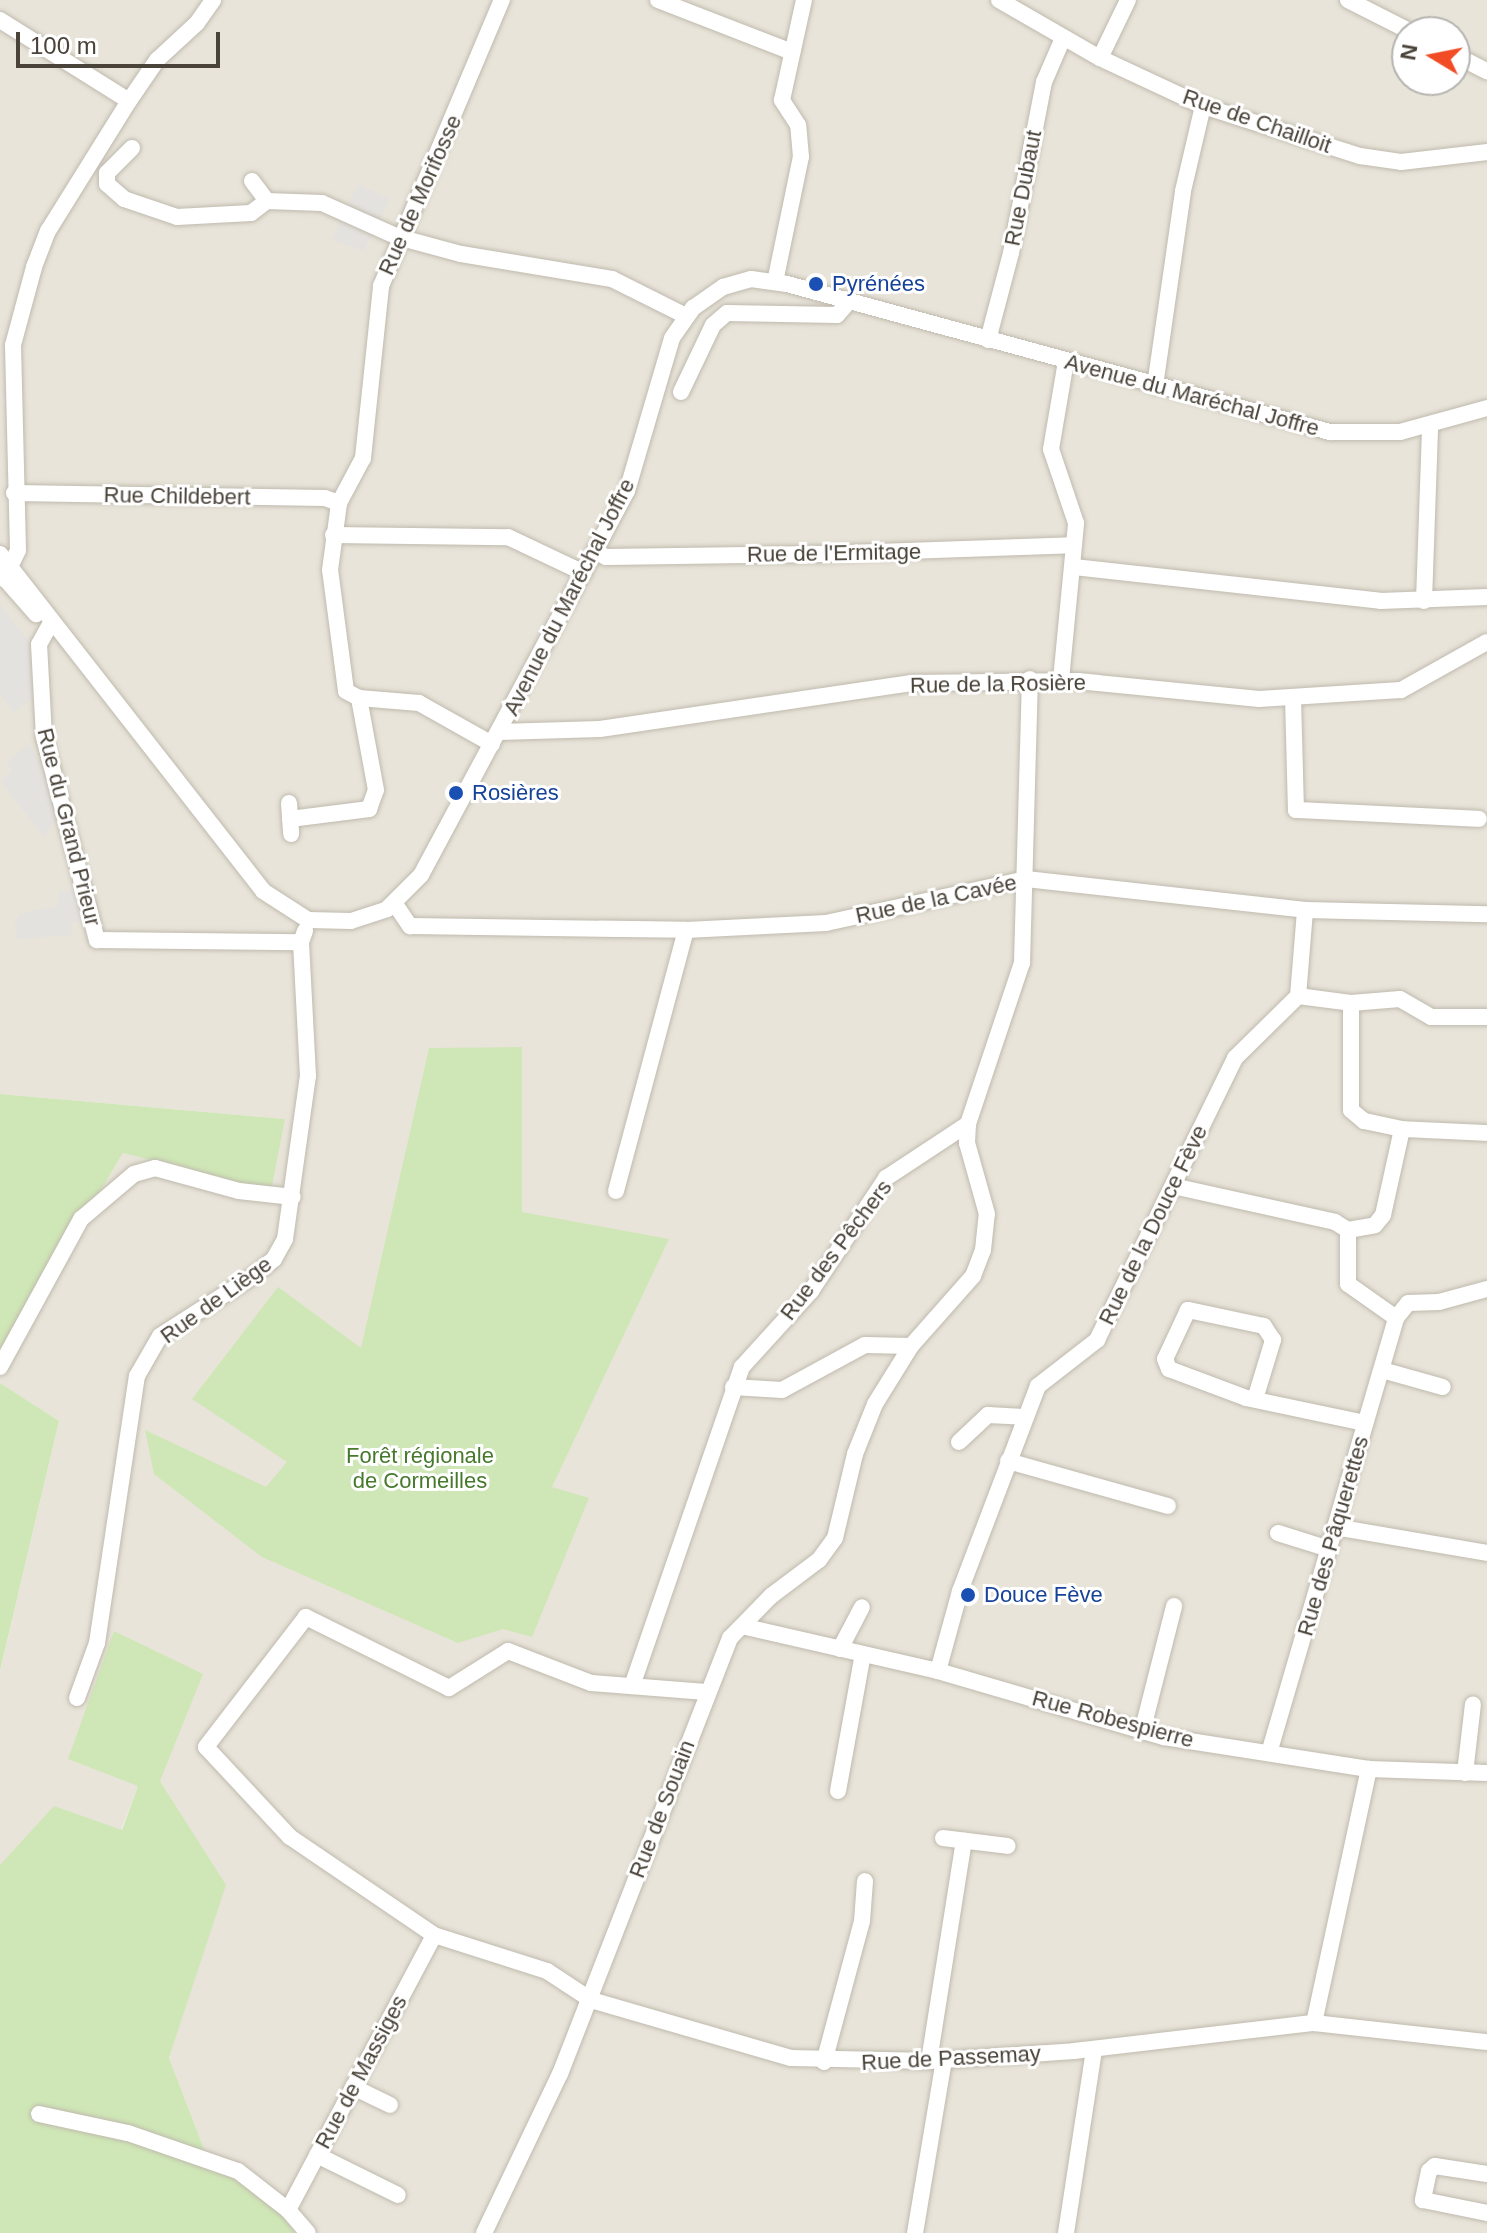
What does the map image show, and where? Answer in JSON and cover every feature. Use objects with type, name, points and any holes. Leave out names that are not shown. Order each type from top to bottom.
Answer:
[{"type":"street","points":[[6,574],[18,550],[7,342],[48,231],[157,60],[197,23],[213,0]]},
{"type":"street","name":"Rue de Morifosse","points":[[359,698],[346,691],[337,649],[331,601],[333,535],[339,503],[363,458],[376,303],[398,237],[502,0]]},
{"type":"street","points":[[658,0],[792,52]]},
{"type":"street","points":[[775,282],[801,157],[798,125],[782,100],[804,0]]},
{"type":"street","name":"Rue de Chailloit","points":[[999,0],[1100,58],[1203,106],[1380,160],[1487,152]]},
{"type":"street","points":[[1100,58],[1128,0]]},
{"type":"street","points":[[1356,2],[1391,21]]},
{"type":"street","points":[[0,20],[129,101]]},
{"type":"street","name":"Rue Dubaut","points":[[988,340],[1011,253],[1044,82],[1063,38]]},
{"type":"street","points":[[1155,386],[1183,191],[1203,106]]},
{"type":"street","points":[[132,148],[107,173],[107,184],[124,199],[177,217],[251,213],[267,201],[322,203],[398,237],[508,264],[612,279],[686,316]]},
{"type":"street","points":[[97,152],[118,163]]},
{"type":"street","points":[[252,181],[267,201]]},
{"type":"street","name":"Avenue du Maréchal Joffre","points":[[6,574],[26,586],[50,623],[253,881],[282,908],[308,920],[351,921],[395,904],[421,875],[596,552],[630,481],[668,348],[686,316],[707,295],[732,283],[775,282],[1330,432],[1376,434],[1430,427],[1487,408]]},
{"type":"street","points":[[681,392],[713,325],[727,313],[837,315],[849,301]]},
{"type":"street","points":[[1061,680],[1076,523],[1051,449],[1066,361]]},
{"type":"street","points":[[1424,601],[1430,427]]},
{"type":"street","name":"Rue Childebert","points":[[14,493],[325,498],[339,503]]},
{"type":"street","points":[[333,535],[508,537],[584,573]]},
{"type":"street","name":"Rue de l'Ermitage","points":[[596,552],[606,557],[819,554],[1072,545]]},
{"type":"street","points":[[0,554],[6,574]]},
{"type":"street","points":[[1074,567],[1230,587],[1424,601],[1487,597]]},
{"type":"street","name":"Avenue du Maréchal Joffre","points":[[6,574],[31,609],[50,623]]},
{"type":"street","name":"Rue du Grand Prieur","points":[[50,623],[39,644],[44,737],[97,940],[301,942]]},
{"type":"street","name":"Rue de la Rosière","points":[[496,738],[600,729],[881,687],[1030,679],[1259,699],[1401,690],[1487,642]]},
{"type":"street","points":[[968,1124],[1022,963],[1030,679]]},
{"type":"street","points":[[1293,697],[1296,810],[1479,819]]},
{"type":"street","points":[[290,819],[358,813],[374,801],[359,698],[419,703],[496,738]]},
{"type":"street","name":"Rue de la Cavée","points":[[395,904],[410,926],[686,930],[826,923],[1026,879],[1305,910],[1487,914]]},
{"type":"street","points":[[1305,910],[1298,996],[1351,1003],[1400,999],[1431,1017],[1487,1017]]},
{"type":"street","points":[[301,942],[308,920]]},
{"type":"street","points":[[616,1191],[686,930]]},
{"type":"street","name":"Rue de Liège","points":[[77,1698],[97,1643],[137,1376],[160,1336],[274,1259],[285,1239],[308,1076],[301,942]]},
{"type":"street","name":"Rue de la Douce Fève","points":[[938,1671],[960,1591],[1038,1386],[1097,1340],[1235,1058],[1298,996]]},
{"type":"street","points":[[1351,1003],[1351,1110],[1364,1121],[1402,1129],[1487,1133]]},
{"type":"street","name":"Rue de Souain","points":[[484,2233],[591,2000],[706,1692],[730,1638],[746,1627],[771,1596],[819,1560],[835,1538],[860,1442],[875,1404],[911,1346],[973,1276],[983,1250],[987,1214],[967,1143],[968,1124]]},
{"type":"street","name":"Rue des Pêchers","points":[[632,1686],[742,1367],[811,1291],[886,1178],[968,1124]]},
{"type":"street","points":[[1173,1186],[1335,1222],[1348,1230],[1375,1225],[1383,1215],[1402,1129]]},
{"type":"street","points":[[0,1367],[81,1219],[134,1174],[155,1168],[239,1191],[293,1197]]},
{"type":"street","points":[[1348,1230],[1348,1284],[1396,1318],[1408,1303],[1439,1302],[1487,1289]]},
{"type":"street","points":[[1256,1396],[1273,1340],[1264,1326],[1188,1310],[1165,1359],[1169,1369],[1204,1385],[1365,1423]]},
{"type":"street","name":"Rue des Pâquerettes","points":[[1269,1753],[1396,1318]]},
{"type":"street","points":[[733,1387],[782,1390],[865,1345],[911,1346]]},
{"type":"street","points":[[1382,1370],[1443,1387]]},
{"type":"street","points":[[959,1442],[988,1415],[1024,1417]]},
{"type":"street","points":[[1008,1461],[1168,1506]]},
{"type":"street","points":[[1335,1527],[1487,1553]]},
{"type":"street","points":[[1278,1533],[1329,1549]]},
{"type":"street","points":[[1142,1732],[1174,1606]]},
{"type":"street","points":[[840,1649],[862,1607]]},
{"type":"street","name":"Rue de Passemay","points":[[632,1686],[591,1683],[508,1651],[449,1688],[306,1617],[206,1747],[290,1837],[434,1935],[547,1971],[591,2000],[759,2050],[824,2062],[937,2061],[1094,2049],[1314,2023],[1487,2042]]},
{"type":"street","name":"Rue Robespierre","points":[[746,1627],[938,1671],[1142,1732],[1369,1769],[1487,1773]]},
{"type":"street","points":[[838,1791],[863,1654]]},
{"type":"street","points":[[632,1686],[706,1692]]},
{"type":"street","points":[[1465,1773],[1473,1704]]},
{"type":"street","points":[[1314,2023],[1369,1769]]},
{"type":"street","points":[[943,1838],[1008,1846]]},
{"type":"street","points":[[915,2233],[964,1841]]},
{"type":"street","points":[[824,2062],[862,1921],[865,1881]]},
{"type":"street","name":"Rue de Massiges","points":[[288,2210],[434,1935]]},
{"type":"street","points":[[1066,2233],[1094,2049]]},
{"type":"street","points":[[353,2087],[390,2105]]},
{"type":"street","points":[[39,2114],[128,2133],[238,2171],[288,2210],[308,2233]]},
{"type":"street","points":[[317,2155],[398,2195]]},
{"type":"street","points":[[1487,2174],[1435,2166],[1429,2171],[1423,2200],[1487,2213]]},
{"type":"shaded area","points":[[0,0],[1487,0],[1487,2233],[295,2233],[277,2208],[206,2154],[169,2058],[225,1885],[160,1781],[138,1786],[121,1830],[0,1865],[0,1672],[59,1421],[0,1383],[0,1358],[123,1153],[271,1191],[284,1119],[0,1094]]},
{"type":"shaded area","points":[[358,184],[390,199],[364,251],[332,240]]},
{"type":"shaded area","points":[[0,604],[30,643],[32,698],[14,712],[0,695]]},
{"type":"shaded area","points":[[29,744],[41,765],[57,818],[44,837],[0,781],[12,771],[6,762]]},
{"type":"shaded area","points":[[78,889],[81,921],[71,923],[72,935],[16,939],[15,921],[20,914],[57,906],[59,891]]},
{"type":"green space","name":"Forêt régionale de Cormeilles","points":[[522,1047],[522,1212],[669,1239],[552,1487],[589,1498],[532,1637],[503,1629],[458,1643],[262,1557],[154,1474],[145,1430],[266,1487],[287,1462],[192,1399],[278,1287],[361,1348],[429,1048]]},
{"type":"green space","points":[[0,1094],[285,1119],[271,1191],[123,1153],[0,1358]]},
{"type":"green space","points":[[0,1383],[59,1421],[0,1671]]},
{"type":"green space","points":[[114,1631],[203,1674],[160,1781],[226,1885],[169,2058],[206,2154],[277,2208],[295,2233],[0,2233],[0,1865],[54,1806],[122,1830],[138,1786],[68,1759]]},
{"type":"place","name":"Pyrénées","points":[[816,284]]},
{"type":"place","name":"Rosières","points":[[456,793]]},
{"type":"place","name":"Douce Fève","points":[[968,1595]]}]
